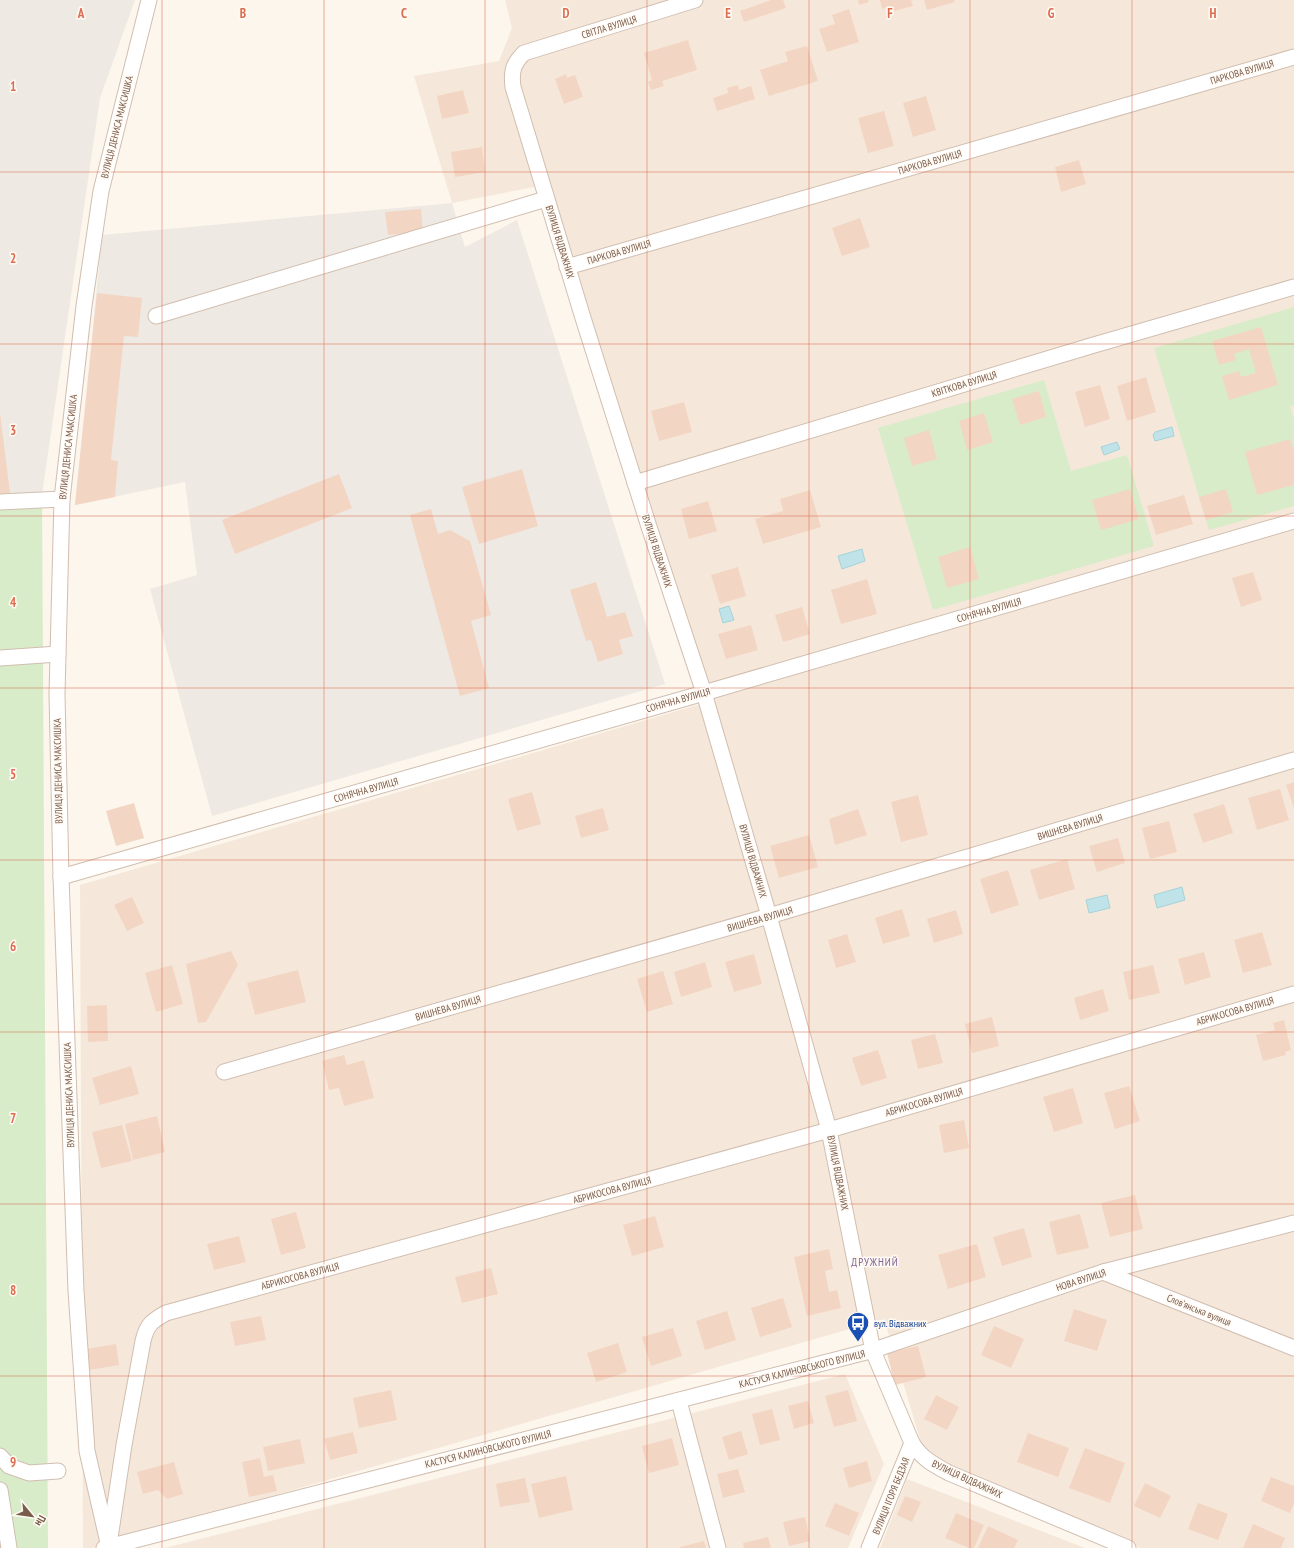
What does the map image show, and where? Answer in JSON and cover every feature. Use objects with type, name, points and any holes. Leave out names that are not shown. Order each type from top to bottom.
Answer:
[{"type":"street","name":"ВУЛИЦЯ ДЕНИСА МАКСИШКА","points":[[106,1547],[87,1451],[76,1290],[61,877],[57,694],[62,499],[84,306],[101,191],[149,0]]},
{"type":"street","name":"СВІТЛА ВУЛИЦЯ","points":[[524,53],[695,0]]},
{"type":"street","name":"ВУЛИЦЯ ВІДВАЖНИХ","points":[[524,53],[515,62],[512,76],[513,87],[546,199],[635,483],[704,693],[769,916],[829,1130],[873,1351],[912,1443],[918,1452],[929,1462],[949,1473],[1128,1548]]},
{"type":"street","name":"ПАРКОВА ВУЛИЦЯ","points":[[567,267],[1294,57]]},
{"type":"street","points":[[156,316],[546,199]]},
{"type":"street","name":"КВІТКОВА ВУЛИЦЯ","points":[[635,483],[1101,343],[1294,287]]},
{"type":"street","points":[[0,502],[62,499]]},
{"type":"street","name":"СОНЯЧНА ВУЛИЦЯ","points":[[61,877],[704,693],[1294,521]]},
{"type":"street","points":[[0,658],[58,654]]},
{"type":"street","name":"ВИШНЕВА ВУЛИЦЯ","points":[[224,1072],[769,916],[1294,760]]},
{"type":"street","name":"АБРИКОСОВА ВУЛИЦЯ","points":[[106,1547],[146,1329],[153,1320],[166,1313],[829,1130],[1294,994]]},
{"type":"street","name":"НОВА ВУЛИЦЯ","points":[[873,1351],[1103,1272],[1294,1223]]},
{"type":"street","name":"Словʼянська вулиця","points":[[1103,1272],[1294,1348]]},
{"type":"street","name":"КАСТУСЯ КАЛИНОВСЬКОГО ВУЛИЦЯ","points":[[106,1547],[873,1351]]},
{"type":"street","points":[[678,1400],[718,1548]]},
{"type":"street","name":"ВУЛИЦЯ ІГОРЯ БЕДЗАЯ","points":[[869,1548],[912,1443]]},
{"type":"street","points":[[0,1456],[9,1466],[29,1473],[58,1471]]},
{"type":"street","points":[[0,1490],[9,1548]]},
{"type":"shaded area","points":[[0,0],[135,0],[100,98],[42,494],[0,497]]},
{"type":"shaded area","points":[[505,0],[1294,0],[1294,1548],[1140,1548],[951,1468],[922,1446],[884,1319],[92,1548],[83,1548],[80,885],[711,701],[549,184],[452,203],[414,76],[499,61],[512,28]]},
{"type":"shaded area","points":[[452,203],[465,247],[517,220],[665,684],[212,816],[150,589],[197,575],[185,482],[75,505],[102,235]]},
{"type":"shaded area","points":[[845,1374],[884,1464],[848,1548],[165,1548]]},
{"type":"shaded area","points":[[907,1479],[1085,1548],[880,1548]]},
{"type":"green space","points":[[1294,307],[1294,405],[1290,407],[1294,419],[1294,506],[1209,530],[1154,348]]},
{"type":"green space","points":[[1044,380],[1071,471],[1127,455],[1154,546],[933,610],[878,428]]},
{"type":"green space","points":[[42,494],[48,1548],[0,1548],[0,497]]},
{"type":"water","points":[[1172,427],[1174,436],[1155,441],[1153,435],[1155,432]]},
{"type":"water","points":[[1117,442],[1120,449],[1104,455],[1101,447]]},
{"type":"water","points":[[862,549],[865,561],[842,569],[838,556]]},
{"type":"water","points":[[729,606],[734,620],[723,623],[719,609]]},
{"type":"water","points":[[1182,887],[1185,900],[1157,908],[1154,895]]},
{"type":"water","points":[[1107,895],[1110,908],[1089,913],[1086,900]]},
{"type":"building","points":[[771,0],[783,0],[786,8],[744,22],[740,11]]},
{"type":"building","points":[[858,0],[868,0],[869,2],[859,5]]},
{"type":"building","points":[[880,0],[911,0],[913,6],[890,12],[888,7],[882,9]]},
{"type":"building","points":[[924,0],[954,0],[955,2],[927,10]]},
{"type":"building","points":[[849,9],[859,42],[827,52],[819,29],[835,24],[832,15]]},
{"type":"building","points":[[688,40],[697,70],[662,81],[664,86],[651,90],[648,82],[652,80],[644,53]]},
{"type":"building","points":[[807,46],[818,81],[769,96],[760,70],[788,61],[785,52]]},
{"type":"building","points":[[566,74],[567,78],[575,75],[583,97],[564,104],[555,79]]},
{"type":"building","points":[[738,85],[739,90],[751,86],[755,99],[717,111],[713,98],[728,93],[727,88]]},
{"type":"building","points":[[463,90],[469,113],[442,119],[437,96]]},
{"type":"building","points":[[926,96],[936,130],[913,137],[903,103]]},
{"type":"building","points":[[884,111],[894,146],[868,153],[858,118]]},
{"type":"building","points":[[482,147],[485,172],[455,177],[451,152]]},
{"type":"building","points":[[1079,160],[1086,184],[1061,192],[1055,167]]},
{"type":"building","points":[[421,209],[423,232],[388,235],[385,212]]},
{"type":"building","points":[[860,218],[870,247],[842,256],[832,228]]},
{"type":"building","points":[[97,293],[142,298],[138,337],[124,336],[111,460],[118,461],[115,497],[75,505]]},
{"type":"building","points":[[1261,327],[1278,385],[1229,400],[1222,376],[1239,371],[1241,377],[1256,373],[1249,349],[1234,354],[1236,360],[1219,365],[1212,341]]},
{"type":"building","points":[[1146,377],[1156,412],[1127,421],[1117,386]]},
{"type":"building","points":[[1100,385],[1110,419],[1085,427],[1075,392]]},
{"type":"building","points":[[1039,391],[1046,417],[1020,425],[1012,399]]},
{"type":"building","points":[[684,402],[692,432],[659,441],[651,411]]},
{"type":"building","points":[[0,413],[10,493],[0,494]]},
{"type":"building","points":[[984,413],[993,442],[967,450],[959,421]]},
{"type":"building","points":[[929,430],[937,459],[912,466],[904,438]]},
{"type":"building","points":[[1290,439],[1294,451],[1294,485],[1257,495],[1245,452]]},
{"type":"building","points":[[522,469],[538,526],[479,544],[462,487]]},
{"type":"building","points":[[339,474],[352,508],[235,554],[222,520]]},
{"type":"building","points":[[1130,489],[1139,519],[1101,530],[1092,500]]},
{"type":"building","points":[[1226,489],[1233,512],[1206,520],[1199,497]]},
{"type":"building","points":[[810,490],[821,527],[763,544],[755,519],[783,511],[780,499]]},
{"type":"building","points":[[1184,495],[1193,524],[1156,535],[1147,506]]},
{"type":"building","points":[[708,501],[717,531],[689,539],[681,509]]},
{"type":"building","points":[[431,509],[438,534],[450,530],[470,541],[491,615],[471,621],[489,688],[460,696],[410,515]]},
{"type":"building","points":[[970,547],[979,579],[947,588],[938,557]]},
{"type":"building","points":[[738,567],[746,596],[720,604],[711,575]]},
{"type":"building","points":[[1253,572],[1262,600],[1241,607],[1232,578]]},
{"type":"building","points":[[867,579],[877,614],[841,624],[831,590]]},
{"type":"building","points":[[596,582],[607,617],[625,612],[633,636],[619,640],[623,654],[598,662],[591,640],[586,641],[570,590]]},
{"type":"building","points":[[802,607],[810,634],[783,642],[775,615]]},
{"type":"building","points":[[751,625],[758,650],[726,659],[718,634]]},
{"type":"building","points":[[1294,782],[1294,808],[1286,785]]},
{"type":"building","points":[[1280,789],[1289,820],[1257,830],[1248,798]]},
{"type":"building","points":[[532,792],[541,824],[517,831],[508,799]]},
{"type":"building","points":[[918,795],[928,835],[901,842],[891,802]]},
{"type":"building","points":[[134,803],[144,838],[116,846],[106,811]]},
{"type":"building","points":[[1224,804],[1233,833],[1203,843],[1193,814]]},
{"type":"building","points":[[603,808],[609,830],[581,838],[575,816]]},
{"type":"building","points":[[858,809],[867,835],[835,845],[829,819]]},
{"type":"building","points":[[1169,821],[1177,852],[1150,859],[1142,828]]},
{"type":"building","points":[[809,835],[818,867],[779,878],[770,846]]},
{"type":"building","points":[[1118,838],[1125,863],[1097,872],[1089,846]]},
{"type":"building","points":[[1067,859],[1075,889],[1039,900],[1030,870]]},
{"type":"building","points":[[1008,870],[1019,905],[991,914],[980,879]]},
{"type":"building","points":[[132,897],[144,923],[127,931],[114,905]]},
{"type":"building","points":[[902,909],[910,936],[883,944],[875,918]]},
{"type":"building","points":[[956,910],[963,934],[934,943],[927,919]]},
{"type":"building","points":[[1262,932],[1272,965],[1243,973],[1234,940]]},
{"type":"building","points":[[847,934],[856,962],[836,968],[828,940]]},
{"type":"building","points":[[231,951],[238,965],[206,1022],[198,1023],[186,964]]},
{"type":"building","points":[[1204,952],[1211,977],[1185,985],[1178,959]]},
{"type":"building","points":[[754,954],[762,984],[734,992],[725,962]]},
{"type":"building","points":[[705,962],[712,987],[681,997],[674,972]]},
{"type":"building","points":[[172,965],[183,1004],[156,1012],[145,973]]},
{"type":"building","points":[[1153,965],[1160,993],[1129,1000],[1123,972]]},
{"type":"building","points":[[298,970],[306,1002],[255,1015],[247,983]]},
{"type":"building","points":[[663,971],[673,1004],[647,1012],[637,979]]},
{"type":"building","points":[[1103,989],[1109,1011],[1080,1020],[1074,998]]},
{"type":"building","points":[[107,1005],[108,1041],[88,1042],[87,1006]]},
{"type":"building","points":[[992,1017],[999,1046],[972,1053],[965,1024]]},
{"type":"building","points":[[1284,1020],[1291,1050],[1285,1052],[1286,1055],[1263,1061],[1256,1035],[1275,1030],[1273,1023]]},
{"type":"building","points":[[935,1034],[943,1063],[918,1069],[911,1040]]},
{"type":"building","points":[[878,1050],[887,1078],[861,1086],[852,1058]]},
{"type":"building","points":[[344,1055],[347,1065],[364,1060],[374,1098],[344,1106],[339,1088],[329,1090],[322,1061]]},
{"type":"building","points":[[131,1066],[139,1094],[100,1105],[92,1078]]},
{"type":"building","points":[[1129,1086],[1140,1121],[1115,1129],[1104,1093]]},
{"type":"building","points":[[1073,1088],[1083,1123],[1054,1132],[1043,1097]]},
{"type":"building","points":[[157,1116],[165,1152],[133,1160],[125,1124]]},
{"type":"building","points":[[964,1120],[969,1148],[944,1153],[939,1125]]},
{"type":"building","points":[[122,1125],[132,1161],[101,1168],[92,1132]]},
{"type":"building","points":[[1135,1195],[1143,1229],[1110,1237],[1101,1203]]},
{"type":"building","points":[[296,1212],[306,1248],[281,1255],[271,1219]]},
{"type":"building","points":[[1080,1214],[1089,1248],[1057,1255],[1049,1222]]},
{"type":"building","points":[[655,1216],[664,1247],[632,1256],[623,1225]]},
{"type":"building","points":[[1024,1228],[1032,1257],[1002,1266],[993,1237]]},
{"type":"building","points":[[239,1236],[246,1262],[214,1270],[207,1244]]},
{"type":"building","points":[[977,1244],[986,1277],[948,1289],[938,1255]]},
{"type":"building","points":[[829,1249],[833,1269],[825,1271],[829,1292],[837,1290],[841,1308],[807,1316],[794,1257]]},
{"type":"building","points":[[491,1268],[498,1294],[462,1303],[455,1277]]},
{"type":"building","points":[[783,1298],[792,1327],[760,1337],[751,1308]]},
{"type":"building","points":[[1074,1309],[1107,1320],[1097,1351],[1064,1341]]},
{"type":"building","points":[[727,1311],[736,1340],[705,1350],[696,1321]]},
{"type":"building","points":[[261,1316],[266,1340],[235,1346],[230,1322]]},
{"type":"building","points":[[994,1326],[1024,1339],[1011,1368],[981,1355]]},
{"type":"building","points":[[673,1328],[682,1356],[651,1366],[642,1337]]},
{"type":"building","points":[[618,1343],[627,1372],[596,1382],[587,1353]]},
{"type":"building","points":[[116,1344],[119,1365],[89,1370],[86,1349]]},
{"type":"building","points":[[918,1346],[926,1377],[895,1385],[887,1353]]},
{"type":"building","points":[[391,1390],[397,1420],[359,1428],[353,1398]]},
{"type":"building","points":[[848,1390],[857,1421],[834,1427],[825,1396]]},
{"type":"building","points":[[936,1395],[959,1407],[947,1430],[924,1419]]},
{"type":"building","points":[[808,1401],[814,1423],[794,1429],[788,1406]]},
{"type":"building","points":[[772,1409],[780,1440],[760,1445],[752,1414]]},
{"type":"building","points":[[741,1431],[748,1454],[729,1460],[722,1437]]},
{"type":"building","points":[[353,1432],[358,1453],[330,1460],[324,1439]]},
{"type":"building","points":[[1028,1433],[1069,1448],[1058,1477],[1017,1462]]},
{"type":"building","points":[[672,1438],[679,1465],[649,1473],[642,1446]]},
{"type":"building","points":[[300,1439],[305,1463],[268,1471],[263,1447]]},
{"type":"building","points":[[1085,1448],[1125,1463],[1110,1503],[1069,1488]]},
{"type":"building","points":[[260,1458],[264,1477],[273,1475],[277,1491],[249,1497],[242,1462]]},
{"type":"building","points":[[867,1461],[872,1481],[849,1488],[843,1468]]},
{"type":"building","points":[[174,1462],[183,1494],[167,1499],[158,1490],[143,1494],[137,1472]]},
{"type":"building","points":[[738,1469],[745,1492],[723,1498],[717,1474]]},
{"type":"building","points":[[566,1476],[573,1510],[539,1518],[531,1484]]},
{"type":"building","points":[[1271,1477],[1294,1486],[1294,1503],[1290,1513],[1261,1501]]},
{"type":"building","points":[[525,1478],[530,1502],[500,1507],[496,1484]]},
{"type":"building","points":[[1145,1483],[1171,1496],[1160,1518],[1134,1506]]},
{"type":"building","points":[[905,1496],[921,1502],[912,1522],[897,1515]]},
{"type":"building","points":[[835,1503],[859,1513],[849,1536],[825,1526]]},
{"type":"building","points":[[1198,1503],[1228,1514],[1218,1540],[1188,1529]]},
{"type":"building","points":[[956,1513],[984,1525],[974,1548],[969,1548],[945,1538]]},
{"type":"building","points":[[805,1517],[810,1541],[789,1546],[783,1522]]},
{"type":"building","points":[[1253,1524],[1285,1538],[1281,1548],[1243,1548]]},
{"type":"building","points":[[988,1526],[1018,1540],[1014,1548],[978,1548]]},
{"type":"building","points":[[768,1537],[771,1548],[744,1548],[743,1543]]},
{"type":"building","points":[[704,1541],[706,1548],[680,1548],[680,1547]]},
{"type":"place","name":"вул. Відважних","points":[[858,1342]]},
{"type":"district","name":"ДРУЖНИЙ","points":[[875,1262]]}]
